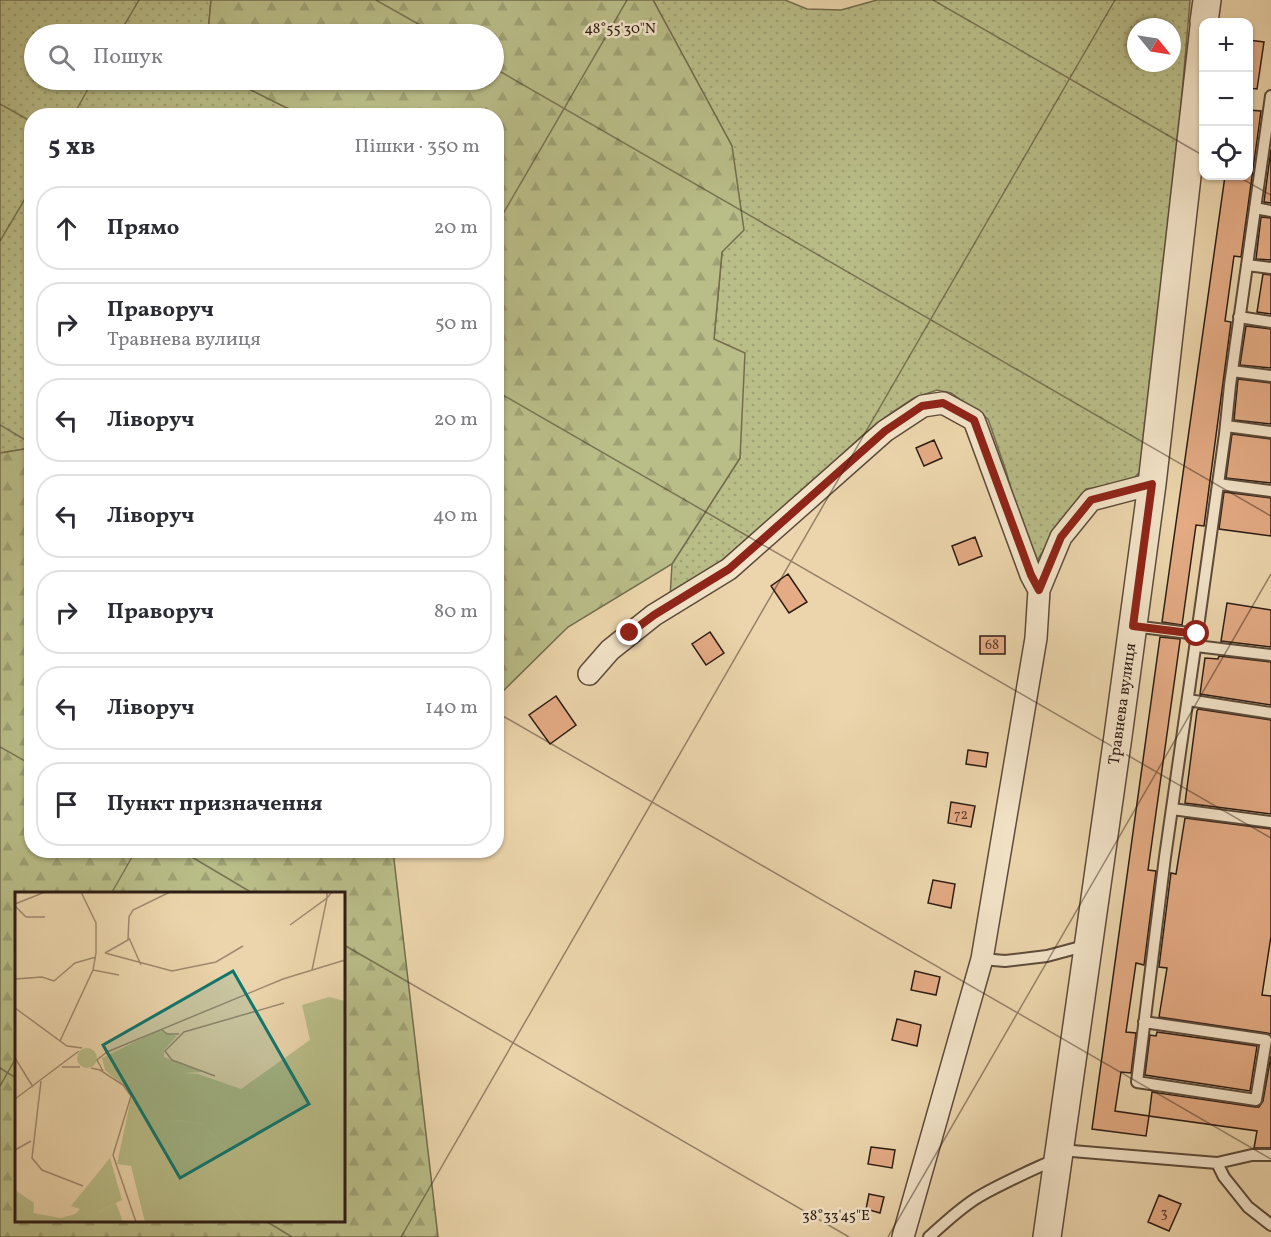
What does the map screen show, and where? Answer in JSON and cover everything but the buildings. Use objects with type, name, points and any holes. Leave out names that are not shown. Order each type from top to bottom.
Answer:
[{"type":"street","name":"Травнева вулиця","points":[[1205,18],[1206,0]]},
{"type":"street","name":"Травнева вулиця","points":[[1047,1237],[1152,484],[1199,69]]},
{"type":"street","points":[[589,674],[610,650],[630,633],[654,615],[729,569],[885,431],[922,406],[943,403],[974,420],[1031,575],[1039,590]]},
{"type":"street","points":[[903,1237],[982,959],[1036,638],[1039,590],[1061,537],[1091,500],[1152,484]]},
{"type":"lane","points":[[1144,1022],[1266,1040],[1256,1100],[1137,1082],[1144,1022],[1172,809],[1271,96]]},
{"type":"lane","points":[[1255,208],[1271,211]]},
{"type":"lane","points":[[1247,265],[1271,268]]},
{"type":"lane","points":[[1239,317],[1271,322]]},
{"type":"lane","points":[[1232,371],[1271,376]]},
{"type":"lane","points":[[1226,426],[1271,432]]},
{"type":"lane","points":[[1218,484],[1271,491]]},
{"type":"lane","points":[[1133,626],[1271,655]]},
{"type":"lane","points":[[1188,700],[1271,713]]},
{"type":"lane","points":[[1172,809],[1271,822]]},
{"type":"lane","points":[[982,959],[1005,961],[1047,956],[1089,944]]},
{"type":"lane","points":[[929,1237],[953,1215],[978,1197],[1059,1154],[1217,1163],[1252,1155],[1271,1155]]},
{"type":"lane","points":[[1217,1163],[1224,1177],[1248,1207],[1271,1225]]},
{"type":"green space","points":[[0,0],[211,0],[209,24],[24,24],[24,90],[251,90],[287,108],[24,108],[24,449],[0,453]]},
{"type":"green space","points":[[211,0],[653,0],[732,146],[744,230],[722,252],[714,339],[745,353],[740,458],[672,564],[568,627],[504,690],[504,108],[287,108],[251,90],[504,90],[504,24],[209,24]]},
{"type":"green space","points":[[653,0],[785,0],[807,9],[841,10],[877,0],[1190,0],[1151,460],[1134,478],[1112,485],[1086,489],[1033,568],[1006,471],[988,419],[951,393],[937,390],[914,398],[864,434],[744,546],[670,598],[672,564],[740,458],[714,339],[732,146]]},
{"type":"green space","points":[[24,449],[24,858],[394,858],[438,1237],[0,1237],[0,453]]},
{"type":"route","points":[[630,633],[654,615],[729,569],[885,431],[922,406],[943,403],[974,420],[1031,575],[1039,590],[1061,537],[1091,500],[1152,484],[1133,626],[1197,634]]}]
